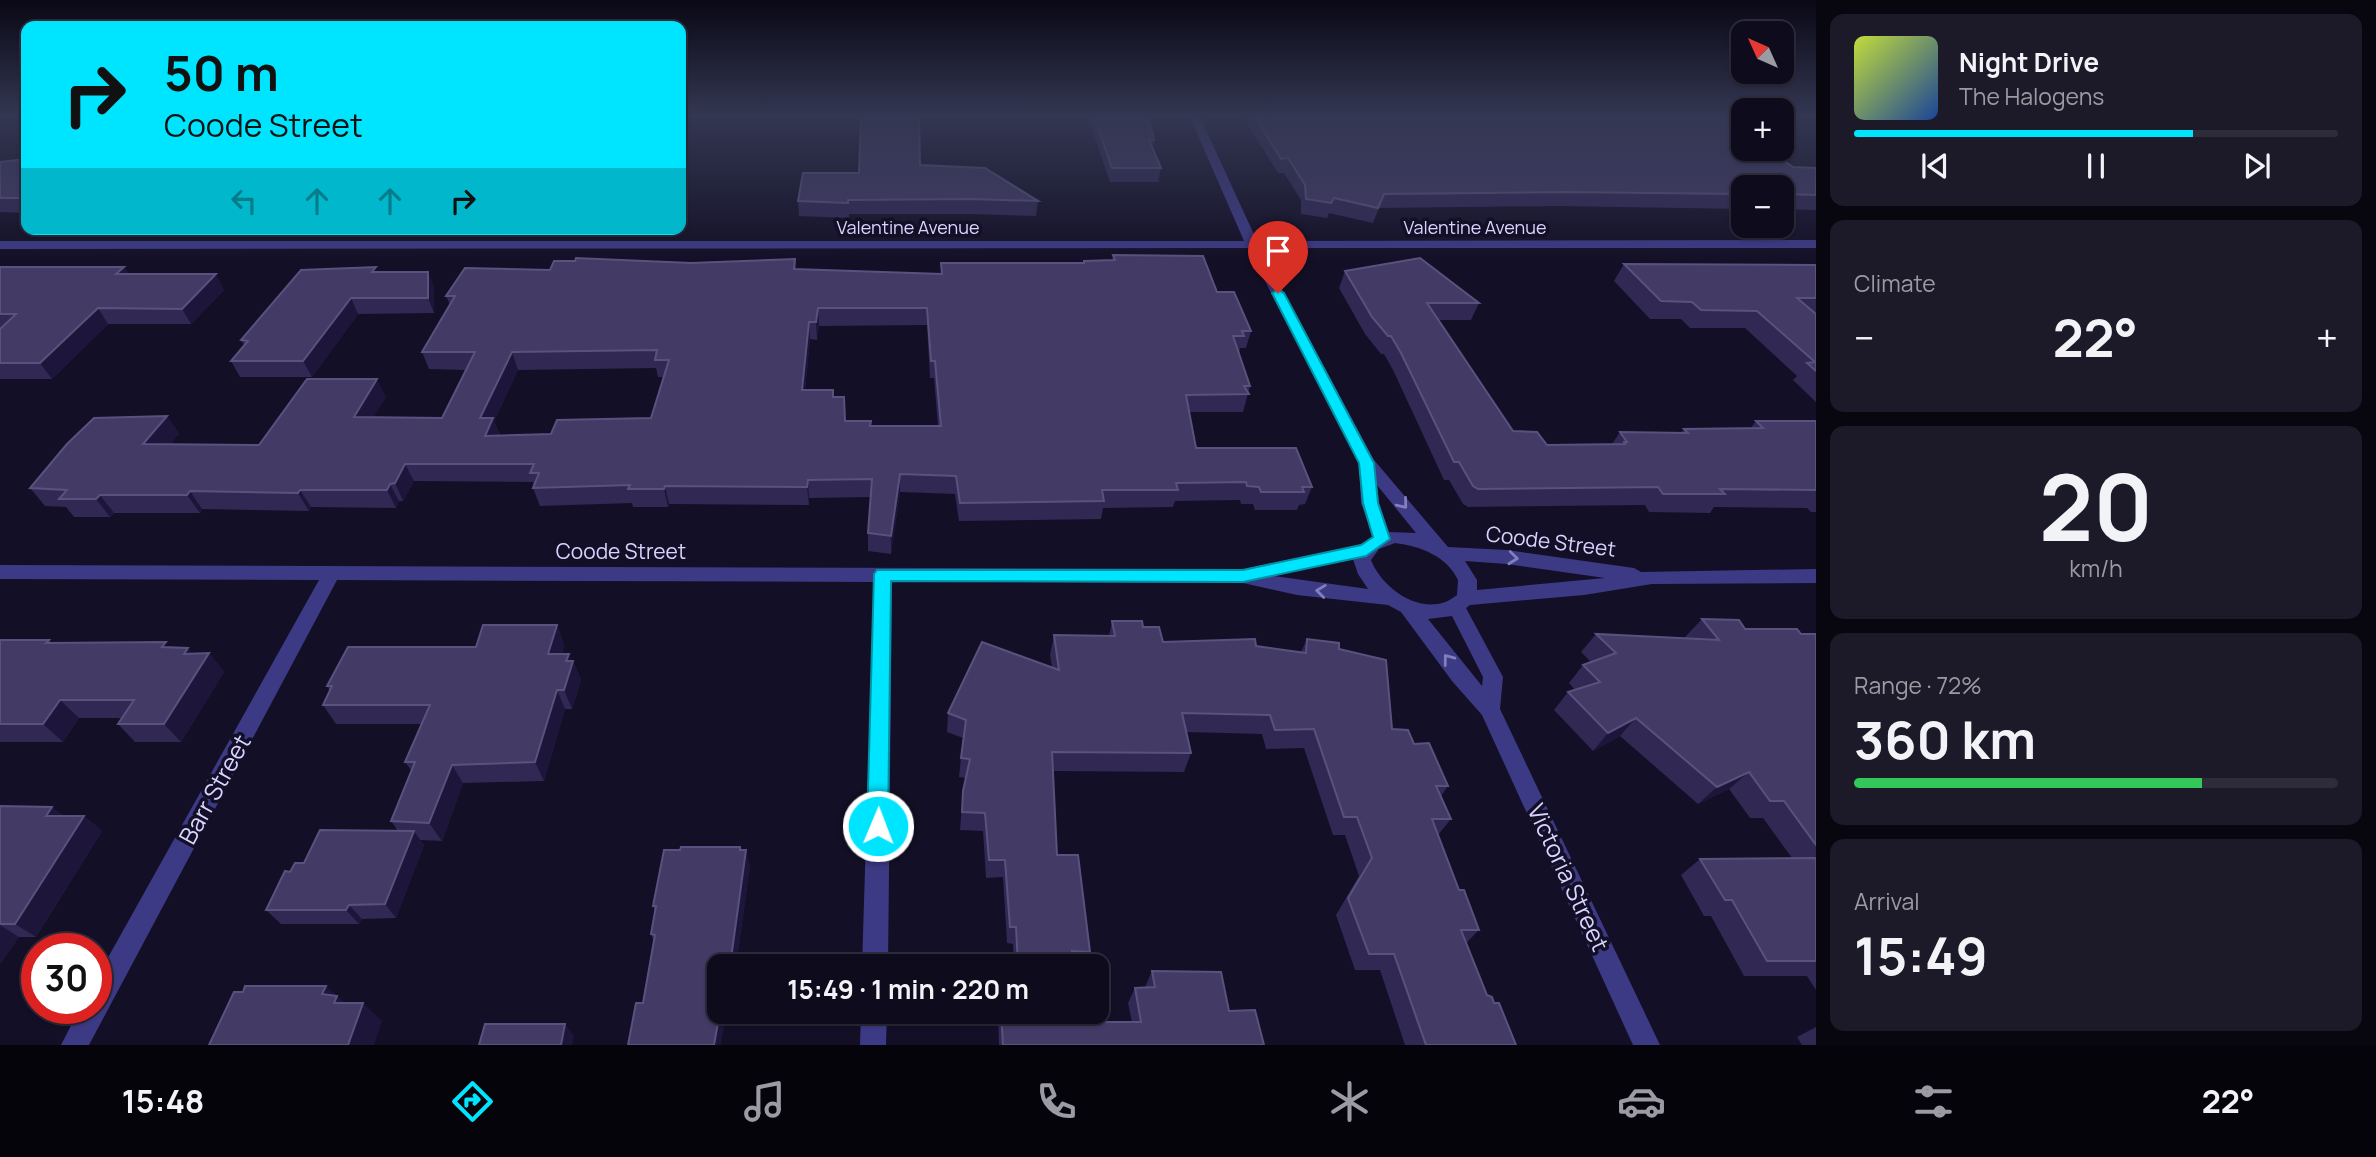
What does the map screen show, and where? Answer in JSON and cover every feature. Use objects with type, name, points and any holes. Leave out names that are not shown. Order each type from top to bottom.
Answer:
[{"type":"street","points":[[1217,166],[1252,244],[1367,463],[1465,575],[1468,587],[1460,602],[1443,611],[1408,607],[1389,598],[1368,579],[1362,559],[1366,550],[1382,539],[1408,538],[1441,550]]},
{"type":"street","name":"Valentine Avenue","points":[[0,245],[1816,244]]},
{"type":"street","points":[[1367,463],[1370,503],[1382,539]]},
{"type":"street","name":"Coode Street","points":[[1243,576],[1366,550]]},
{"type":"street","name":"Coode Street","points":[[1441,550],[1652,577]]},
{"type":"street","name":"Coode Street","points":[[0,572],[1243,576],[1297,588],[1389,598]]},
{"type":"street","name":"Barr Street","points":[[112,975],[332,573]]},
{"type":"street","points":[[875,954],[883,574]]},
{"type":"street","name":"Coode Street","points":[[1460,602],[1652,577],[1816,576]]},
{"type":"street","name":"Victoria Street","points":[[1460,602],[1493,677],[1490,709]]},
{"type":"street","name":"Victoria Street","points":[[1408,607],[1459,675],[1490,709],[1647,1045]]},
{"type":"street","name":"Barr Street","points":[[74,1045],[85,1024]]},
{"type":"street","points":[[873,1045],[874,1024]]},
{"type":"building","points":[[0,166],[21,166],[21,198],[0,198]]},
{"type":"building","points":[[859,166],[985,168],[1038,201],[798,201],[803,173],[859,173]]},
{"type":"building","points":[[1111,166],[1160,166],[1161,168],[1112,168]]},
{"type":"building","points":[[1293,166],[1791,166],[1816,168],[1816,195],[1794,194],[1794,175],[1731,175],[1731,194],[1384,194],[1378,208],[1334,198],[1331,203],[1306,199],[1305,185]]},
{"type":"building","points":[[1113,255],[1203,256],[1217,292],[1234,292],[1251,331],[1242,331],[1244,336],[1233,336],[1250,386],[1244,386],[1249,394],[1186,395],[1196,448],[1296,448],[1312,487],[1302,487],[1304,492],[1261,492],[1259,487],[1247,486],[1246,482],[1176,483],[1178,490],[1102,490],[1104,501],[960,503],[956,476],[900,474],[891,536],[868,533],[872,479],[808,480],[807,487],[665,486],[664,489],[628,489],[630,485],[533,488],[539,473],[530,473],[534,464],[405,464],[395,483],[390,484],[387,490],[300,490],[298,493],[190,491],[187,495],[100,495],[96,499],[59,499],[67,490],[30,488],[67,444],[94,418],[167,416],[143,444],[259,445],[307,379],[377,379],[354,417],[442,418],[475,352],[422,352],[455,296],[446,296],[465,268],[550,270],[554,261],[575,261],[576,258],[691,263],[795,259],[794,269],[942,274],[941,263],[1084,263],[1115,260]],"holes":[[[818,308],[927,308],[931,361],[935,361],[941,426],[870,426],[871,421],[845,421],[844,397],[833,397],[833,390],[802,390],[809,322],[816,322]],[[657,350],[655,360],[669,360],[651,418],[557,420],[551,434],[485,436],[493,418],[480,418],[512,352]]]},
{"type":"building","points":[[1420,258],[1479,303],[1427,303],[1513,431],[1537,432],[1547,445],[1625,444],[1624,442],[1627,442],[1620,432],[1688,433],[1684,429],[1763,428],[1756,421],[1816,421],[1816,490],[1720,489],[1725,494],[1663,494],[1658,487],[1478,489],[1473,486],[1459,462],[1454,462],[1401,353],[1391,336],[1388,336],[1372,317],[1345,271]]},
{"type":"building","points":[[1624,264],[1816,265],[1816,298],[1797,298],[1816,314],[1816,371],[1807,363],[1815,362],[1757,311],[1701,310],[1692,302],[1661,301]]},
{"type":"building","points":[[0,267],[124,267],[116,274],[216,274],[182,309],[98,308],[40,363],[0,363],[0,329],[16,314],[0,314]]},
{"type":"building","points":[[376,267],[372,272],[428,272],[428,298],[351,298],[303,361],[231,361],[248,341],[241,340],[301,270]]},
{"type":"building","points":[[1702,619],[1739,620],[1745,629],[1797,629],[1801,634],[1816,634],[1816,845],[1784,801],[1770,801],[1749,772],[1717,787],[1636,718],[1608,733],[1568,692],[1600,682],[1583,665],[1616,653],[1596,634],[1719,640]]},
{"type":"building","points":[[1112,621],[1142,621],[1143,627],[1159,627],[1163,642],[1255,639],[1256,646],[1306,653],[1307,639],[1339,643],[1339,649],[1386,660],[1392,729],[1408,730],[1414,744],[1429,743],[1448,786],[1436,786],[1451,819],[1432,819],[1459,890],[1464,890],[1479,930],[1461,930],[1487,995],[1492,997],[1494,1003],[1499,1003],[1516,1045],[1426,1045],[1394,954],[1369,954],[1348,898],[1372,858],[1357,817],[1344,817],[1314,729],[1275,730],[1270,715],[1182,713],[1191,753],[1052,752],[1057,855],[1078,855],[1090,952],[1017,954],[1016,927],[1010,927],[1005,860],[989,860],[985,813],[962,812],[963,791],[970,759],[961,758],[966,720],[948,713],[982,642],[1059,670],[1054,635],[1115,636]]},
{"type":"building","points":[[483,625],[557,625],[548,654],[569,654],[566,661],[573,661],[564,690],[557,690],[535,762],[452,765],[429,823],[391,821],[415,762],[405,762],[430,705],[323,705],[332,686],[327,686],[348,647],[476,647]]},
{"type":"building","points":[[0,640],[49,640],[46,643],[166,642],[162,647],[188,648],[184,654],[209,653],[164,724],[118,724],[134,700],[60,700],[43,724],[0,724]]},
{"type":"building","points":[[0,806],[52,807],[46,816],[84,816],[15,924],[0,924]]},
{"type":"building","points":[[320,830],[414,831],[385,904],[349,905],[346,910],[266,910],[285,871],[290,872],[295,863],[304,863]]},
{"type":"building","points":[[681,847],[740,847],[740,850],[746,850],[732,954],[707,954],[707,1024],[718,1024],[714,1045],[628,1045],[636,1003],[643,1003],[655,935],[651,934],[656,906],[653,906],[664,850],[680,850]]},
{"type":"building","points":[[1816,858],[1816,961],[1767,961],[1732,900],[1725,900],[1700,859]]},
{"type":"building","points":[[1152,971],[1221,972],[1229,1011],[1255,1010],[1264,1045],[1003,1045],[1002,1024],[1141,1022],[1135,988],[1155,987]]},
{"type":"building","points":[[245,986],[326,986],[322,994],[337,996],[334,1003],[363,1003],[348,1045],[209,1045],[234,992],[243,992]]},
{"type":"building","points":[[485,1024],[565,1024],[561,1045],[479,1045]]},
{"type":"route","points":[[878,826],[883,574],[1243,576],[1366,550],[1382,539],[1370,503],[1367,463],[1278,293]]}]
